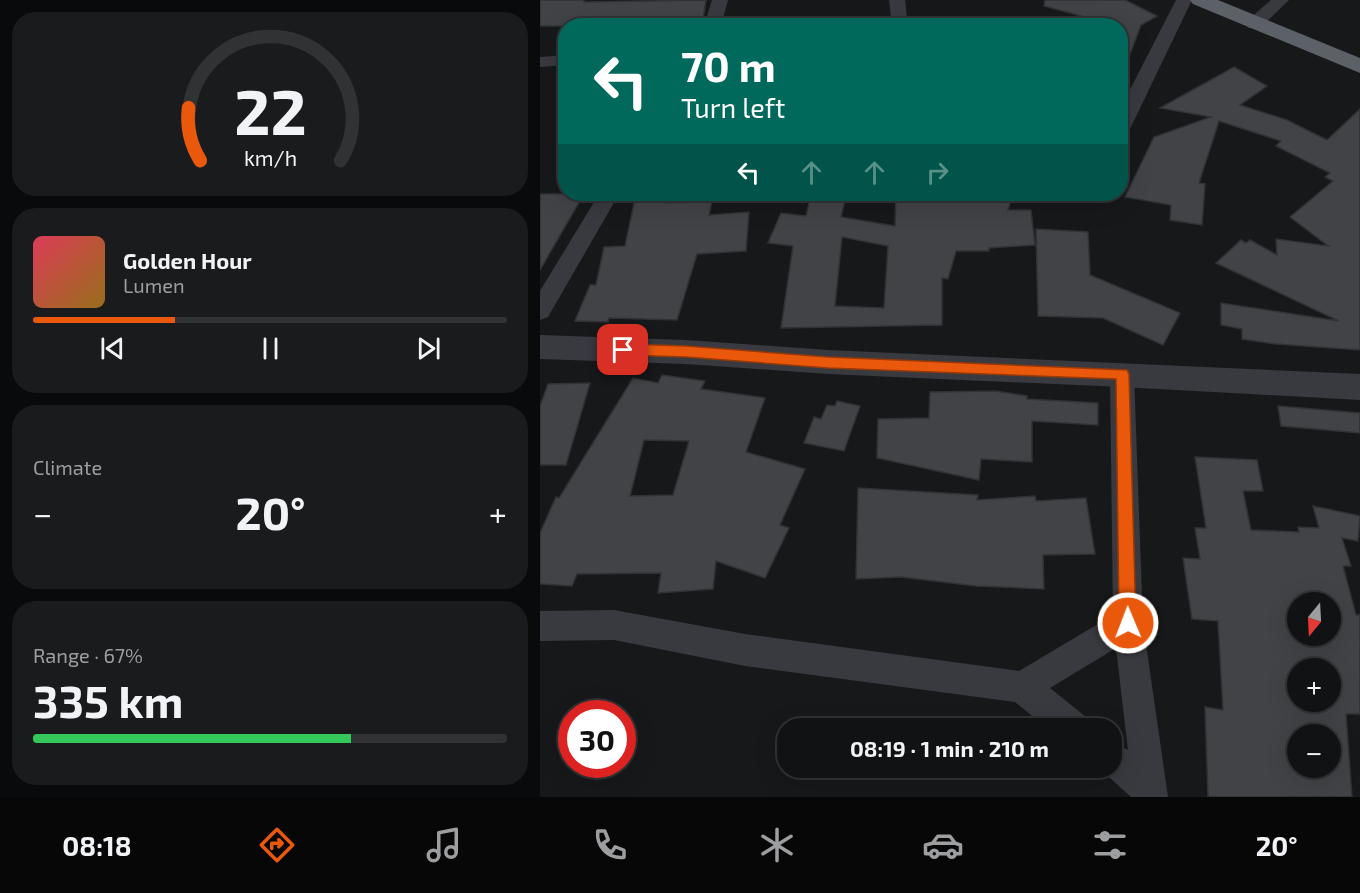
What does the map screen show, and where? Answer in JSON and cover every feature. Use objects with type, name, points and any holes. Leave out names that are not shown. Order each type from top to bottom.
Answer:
[{"type":"highway","points":[[1200,0],[1360,66]]},
{"type":"street","points":[[714,18],[720,0]]},
{"type":"street","points":[[897,0],[899,18]]},
{"type":"street","points":[[1128,113],[1184,0]]},
{"type":"street","points":[[1254,24],[1281,0]]},
{"type":"street","points":[[540,62],[558,61]]},
{"type":"street","points":[[540,312],[605,201]]},
{"type":"street","points":[[540,347],[686,352],[828,362],[1122,374],[1360,387]]},
{"type":"street","points":[[1122,374],[1128,623],[1151,794]]},
{"type":"street","points":[[1022,687],[1128,623]]},
{"type":"street","points":[[540,626],[614,625],[745,650],[1022,687],[1060,718]]},
{"type":"street","points":[[1122,768],[1151,794]]},
{"type":"building","points":[[540,0],[584,0],[584,2],[706,0],[703,18],[558,18],[558,26],[540,26]]},
{"type":"building","points":[[1045,0],[1125,0],[1157,16],[1141,25],[1128,59],[1128,18],[1089,18],[1044,6]]},
{"type":"building","points":[[1234,67],[1267,86],[1240,105],[1287,120],[1327,140],[1360,109],[1360,350],[1276,344],[1242,339],[1242,329],[1221,325],[1221,303],[1339,321],[1216,263],[1241,240],[1246,243],[1250,240],[1277,255],[1276,239],[1328,246],[1290,217],[1333,181],[1325,177],[1330,173],[1276,146],[1281,141],[1219,121],[1199,183],[1205,184],[1202,225],[1170,220],[1171,205],[1128,198],[1128,191],[1154,137],[1211,117],[1160,108]]},
{"type":"building","points":[[540,194],[558,194],[558,201],[580,201],[540,270]]},
{"type":"building","points":[[635,201],[666,201],[666,203],[712,201],[709,215],[749,212],[746,251],[697,254],[677,320],[609,318],[608,322],[575,321],[590,285],[596,285],[604,247],[625,246]]},
{"type":"building","points":[[809,201],[845,201],[841,217],[895,226],[896,201],[1011,201],[1008,210],[1031,210],[1035,245],[989,248],[989,251],[956,251],[948,279],[942,278],[942,325],[781,328],[793,246],[768,243],[781,213],[806,216]],"holes":[[[842,237],[888,246],[884,308],[835,306]]]},
{"type":"building","points":[[1036,229],[1088,232],[1090,275],[1180,313],[1163,345],[1103,318],[1038,316]]},
{"type":"building","points":[[662,375],[705,381],[701,389],[765,398],[746,452],[805,469],[780,525],[789,528],[765,578],[716,561],[713,589],[658,593],[661,573],[577,574],[572,586],[540,584],[540,533],[556,497],[559,498],[633,378],[658,383]],"holes":[[[644,440],[689,441],[673,495],[630,496]]]},
{"type":"building","points":[[590,383],[566,465],[540,465],[540,406],[548,384]]},
{"type":"building","points":[[995,391],[1027,396],[1027,399],[1098,403],[1098,425],[1032,421],[1032,462],[981,459],[979,480],[877,458],[878,419],[929,418],[930,392]]},
{"type":"building","points":[[837,401],[860,406],[844,451],[804,443],[814,417],[821,419],[827,405],[835,406]]},
{"type":"building","points":[[1278,406],[1360,413],[1360,433],[1281,426]]},
{"type":"building","points":[[1195,457],[1257,460],[1263,491],[1243,491],[1251,530],[1299,532],[1298,527],[1319,528],[1313,506],[1360,516],[1358,541],[1342,538],[1351,566],[1343,566],[1356,615],[1360,615],[1360,714],[1346,714],[1352,797],[1208,797],[1205,707],[1223,710],[1218,621],[1192,619],[1183,558],[1200,559],[1195,528],[1206,528]]},
{"type":"building","points":[[858,488],[978,495],[977,500],[1035,496],[1036,501],[1086,498],[1095,554],[1043,555],[1044,589],[976,586],[901,577],[856,579]]},
{"type":"route","points":[[623,350],[828,362],[1122,374],[1128,623]]}]
